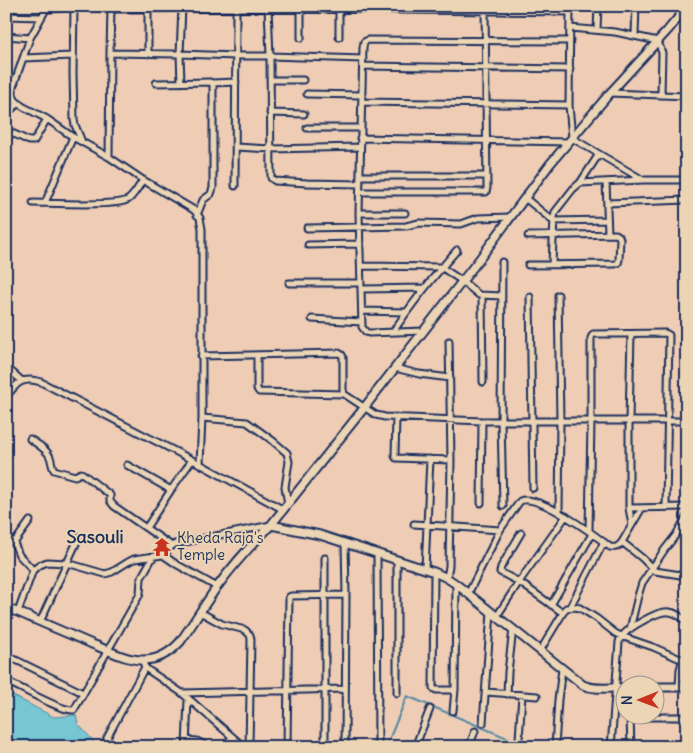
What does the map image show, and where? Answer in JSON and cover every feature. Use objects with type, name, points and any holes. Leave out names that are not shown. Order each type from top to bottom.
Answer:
[{"type":"main road","points":[[6,609],[18,612],[144,664],[174,649],[217,587],[258,538],[272,525],[424,331],[550,164],[687,7]]},
{"type":"main road","points":[[272,525],[320,535],[426,569],[447,578],[583,685],[588,688],[615,687]]},
{"type":"main road","points":[[666,687],[683,687]]},
{"type":"street","points":[[597,30],[598,6]]},
{"type":"street","points":[[635,35],[636,6]]},
{"type":"street","points":[[74,7],[74,120],[82,142]]},
{"type":"street","points":[[200,464],[202,418],[202,228],[200,218],[194,210],[18,103],[13,94],[13,87],[30,38],[46,9],[74,7],[339,7],[570,9],[569,105],[571,140]]},
{"type":"street","points":[[148,7],[148,54]]},
{"type":"street","points":[[181,83],[182,7]]},
{"type":"street","points":[[339,7],[339,38]]},
{"type":"street","points":[[109,157],[112,8]]},
{"type":"street","points":[[235,186],[236,8]]},
{"type":"street","points":[[265,8],[270,56],[271,178],[275,181],[360,184]]},
{"type":"street","points":[[301,8],[301,38]]},
{"type":"street","points":[[360,192],[486,192],[485,9]]},
{"type":"street","points":[[6,16],[41,17]]},
{"type":"street","points":[[570,28],[635,35],[658,41],[662,54],[661,94]]},
{"type":"street","points":[[6,36],[30,38]]},
{"type":"street","points":[[424,331],[366,332],[363,330],[359,214],[360,128],[364,44],[368,40],[570,41]]},
{"type":"street","points":[[110,53],[363,58]]},
{"type":"street","points":[[23,58],[73,56]]},
{"type":"street","points":[[363,66],[570,69]]},
{"type":"street","points":[[6,78],[15,82]]},
{"type":"street","points":[[270,80],[302,80]]},
{"type":"street","points":[[156,83],[236,82]]},
{"type":"street","points":[[197,214],[203,200],[211,194],[213,188],[212,83]]},
{"type":"street","points":[[610,93],[687,96]]},
{"type":"street","points":[[307,94],[362,95]]},
{"type":"street","points":[[362,102],[569,105]]},
{"type":"street","points":[[6,111],[11,110],[18,103]]},
{"type":"street","points":[[270,113],[304,114]]},
{"type":"street","points":[[6,130],[29,141],[34,141],[47,119]]},
{"type":"street","points":[[307,128],[360,128]]},
{"type":"street","points":[[45,203],[73,137]]},
{"type":"street","points":[[360,138],[571,140],[643,180]]},
{"type":"street","points":[[236,147],[271,149],[360,147]]},
{"type":"street","points":[[552,264],[553,220],[556,212],[573,189],[580,183],[599,154]]},
{"type":"street","points":[[360,176],[486,176]]},
{"type":"street","points":[[33,203],[96,204],[124,202],[131,198],[143,180]]},
{"type":"street","points":[[580,183],[687,180]]},
{"type":"street","points":[[606,182],[608,234]]},
{"type":"street","points":[[525,198],[553,220],[607,220]]},
{"type":"street","points":[[607,202],[687,200]]},
{"type":"street","points":[[359,214],[405,213]]},
{"type":"street","points":[[307,228],[461,224],[478,218],[511,217]]},
{"type":"street","points":[[528,236],[616,234],[620,239],[618,263],[615,264],[528,265]]},
{"type":"street","points":[[308,245],[360,244]]},
{"type":"street","points":[[393,332],[424,288],[457,250]]},
{"type":"street","points":[[502,262],[501,420],[503,506]]},
{"type":"street","points":[[362,266],[441,268],[482,296],[502,296]]},
{"type":"street","points":[[289,283],[361,283]]},
{"type":"street","points":[[362,289],[424,288]]},
{"type":"street","points":[[558,295],[559,512]]},
{"type":"street","points":[[482,296],[483,382]]},
{"type":"street","points":[[530,297],[533,488]]},
{"type":"street","points":[[362,311],[406,312]]},
{"type":"street","points":[[312,319],[362,322]]},
{"type":"street","points":[[552,605],[591,533],[593,334],[665,333],[669,335],[666,507]]},
{"type":"street","points":[[630,334],[628,420],[629,508],[632,525]]},
{"type":"street","points":[[447,578],[449,569],[451,460],[449,341]]},
{"type":"street","points":[[201,356],[341,354],[344,363],[344,394]]},
{"type":"street","points":[[257,355],[257,389],[259,392],[344,394],[376,415],[482,421],[687,421]]},
{"type":"street","points":[[6,367],[22,381]]},
{"type":"street","points":[[395,368],[419,374],[450,378]]},
{"type":"street","points":[[6,397],[22,381],[32,379],[41,382],[286,507]]},
{"type":"street","points":[[396,417],[396,458],[451,460]]},
{"type":"street","points":[[202,418],[247,422],[287,453],[290,462],[285,491],[286,507]]},
{"type":"street","points":[[482,421],[482,503]]},
{"type":"street","points":[[30,439],[48,454],[54,470],[74,476],[83,474],[110,495],[110,501],[114,506],[172,546]]},
{"type":"street","points":[[426,569],[430,459]]},
{"type":"street","points":[[146,528],[192,460]]},
{"type":"street","points":[[127,465],[171,490]]},
{"type":"street","points":[[468,594],[500,530],[522,499],[539,503],[559,512],[614,548],[622,542],[642,508]]},
{"type":"street","points":[[629,508],[687,507]]},
{"type":"street","points":[[483,723],[494,614],[566,516]]},
{"type":"street","points":[[630,629],[640,589],[687,516]]},
{"type":"street","points":[[14,543],[30,521]]},
{"type":"street","points":[[414,524],[500,530]]},
{"type":"street","points":[[18,612],[33,570],[44,563],[67,563],[105,574],[134,559],[163,555],[172,546],[180,543],[272,525]]},
{"type":"street","points":[[521,534],[500,569],[502,573],[563,613]]},
{"type":"street","points":[[6,536],[14,543],[19,555],[33,570]]},
{"type":"street","points":[[40,622],[79,538]]},
{"type":"street","points":[[570,607],[604,542]]},
{"type":"street","points":[[622,542],[658,572],[687,576]]},
{"type":"street","points":[[345,543],[345,747]]},
{"type":"street","points":[[377,554],[378,747]]},
{"type":"street","points":[[163,555],[217,587]]},
{"type":"street","points":[[6,681],[71,711],[75,709],[140,594],[141,578],[153,557]]},
{"type":"street","points":[[325,558],[325,747]]},
{"type":"street","points":[[397,560],[397,693]]},
{"type":"street","points":[[434,572],[433,688],[436,690],[454,690]]},
{"type":"street","points":[[453,711],[456,584]]},
{"type":"street","points":[[288,747],[289,598],[291,596],[346,595]]},
{"type":"street","points":[[540,651],[566,608],[580,608],[621,636],[685,659],[680,669],[683,687]]},
{"type":"street","points":[[200,612],[222,624],[245,630],[250,635],[251,692],[249,747]]},
{"type":"street","points":[[611,747],[621,636],[659,613],[671,612],[687,622]]},
{"type":"street","points":[[507,694],[513,630]]},
{"type":"street","points":[[14,659],[84,693]]},
{"type":"street","points":[[104,747],[144,664],[244,747]]},
{"type":"street","points":[[555,747],[562,669]]},
{"type":"street","points":[[182,694],[345,689]]},
{"type":"street","points":[[486,692],[537,696]]},
{"type":"street","points":[[519,739],[522,694]]},
{"type":"street","points":[[186,747],[188,699]]},
{"type":"street","points":[[415,747],[430,709]]},
{"type":"street","points":[[666,717],[687,717]]},
{"type":"street","points":[[630,726],[631,747]]},
{"type":"street","points":[[469,747],[476,731]]},
{"type":"street","points":[[224,747],[232,737]]},
{"type":"street","points":[[186,740],[197,741],[208,747]]},
{"type":"water","points":[[6,692],[54,717],[76,715],[78,724],[99,747],[6,747]]},
{"type":"waterway","points":[[386,747],[407,696],[529,747]]},
{"type":"place","name":"Kheda Raja's Temple","points":[[162,547]]},
{"type":"district","name":"Sasouli","points":[[95,537]]}]
